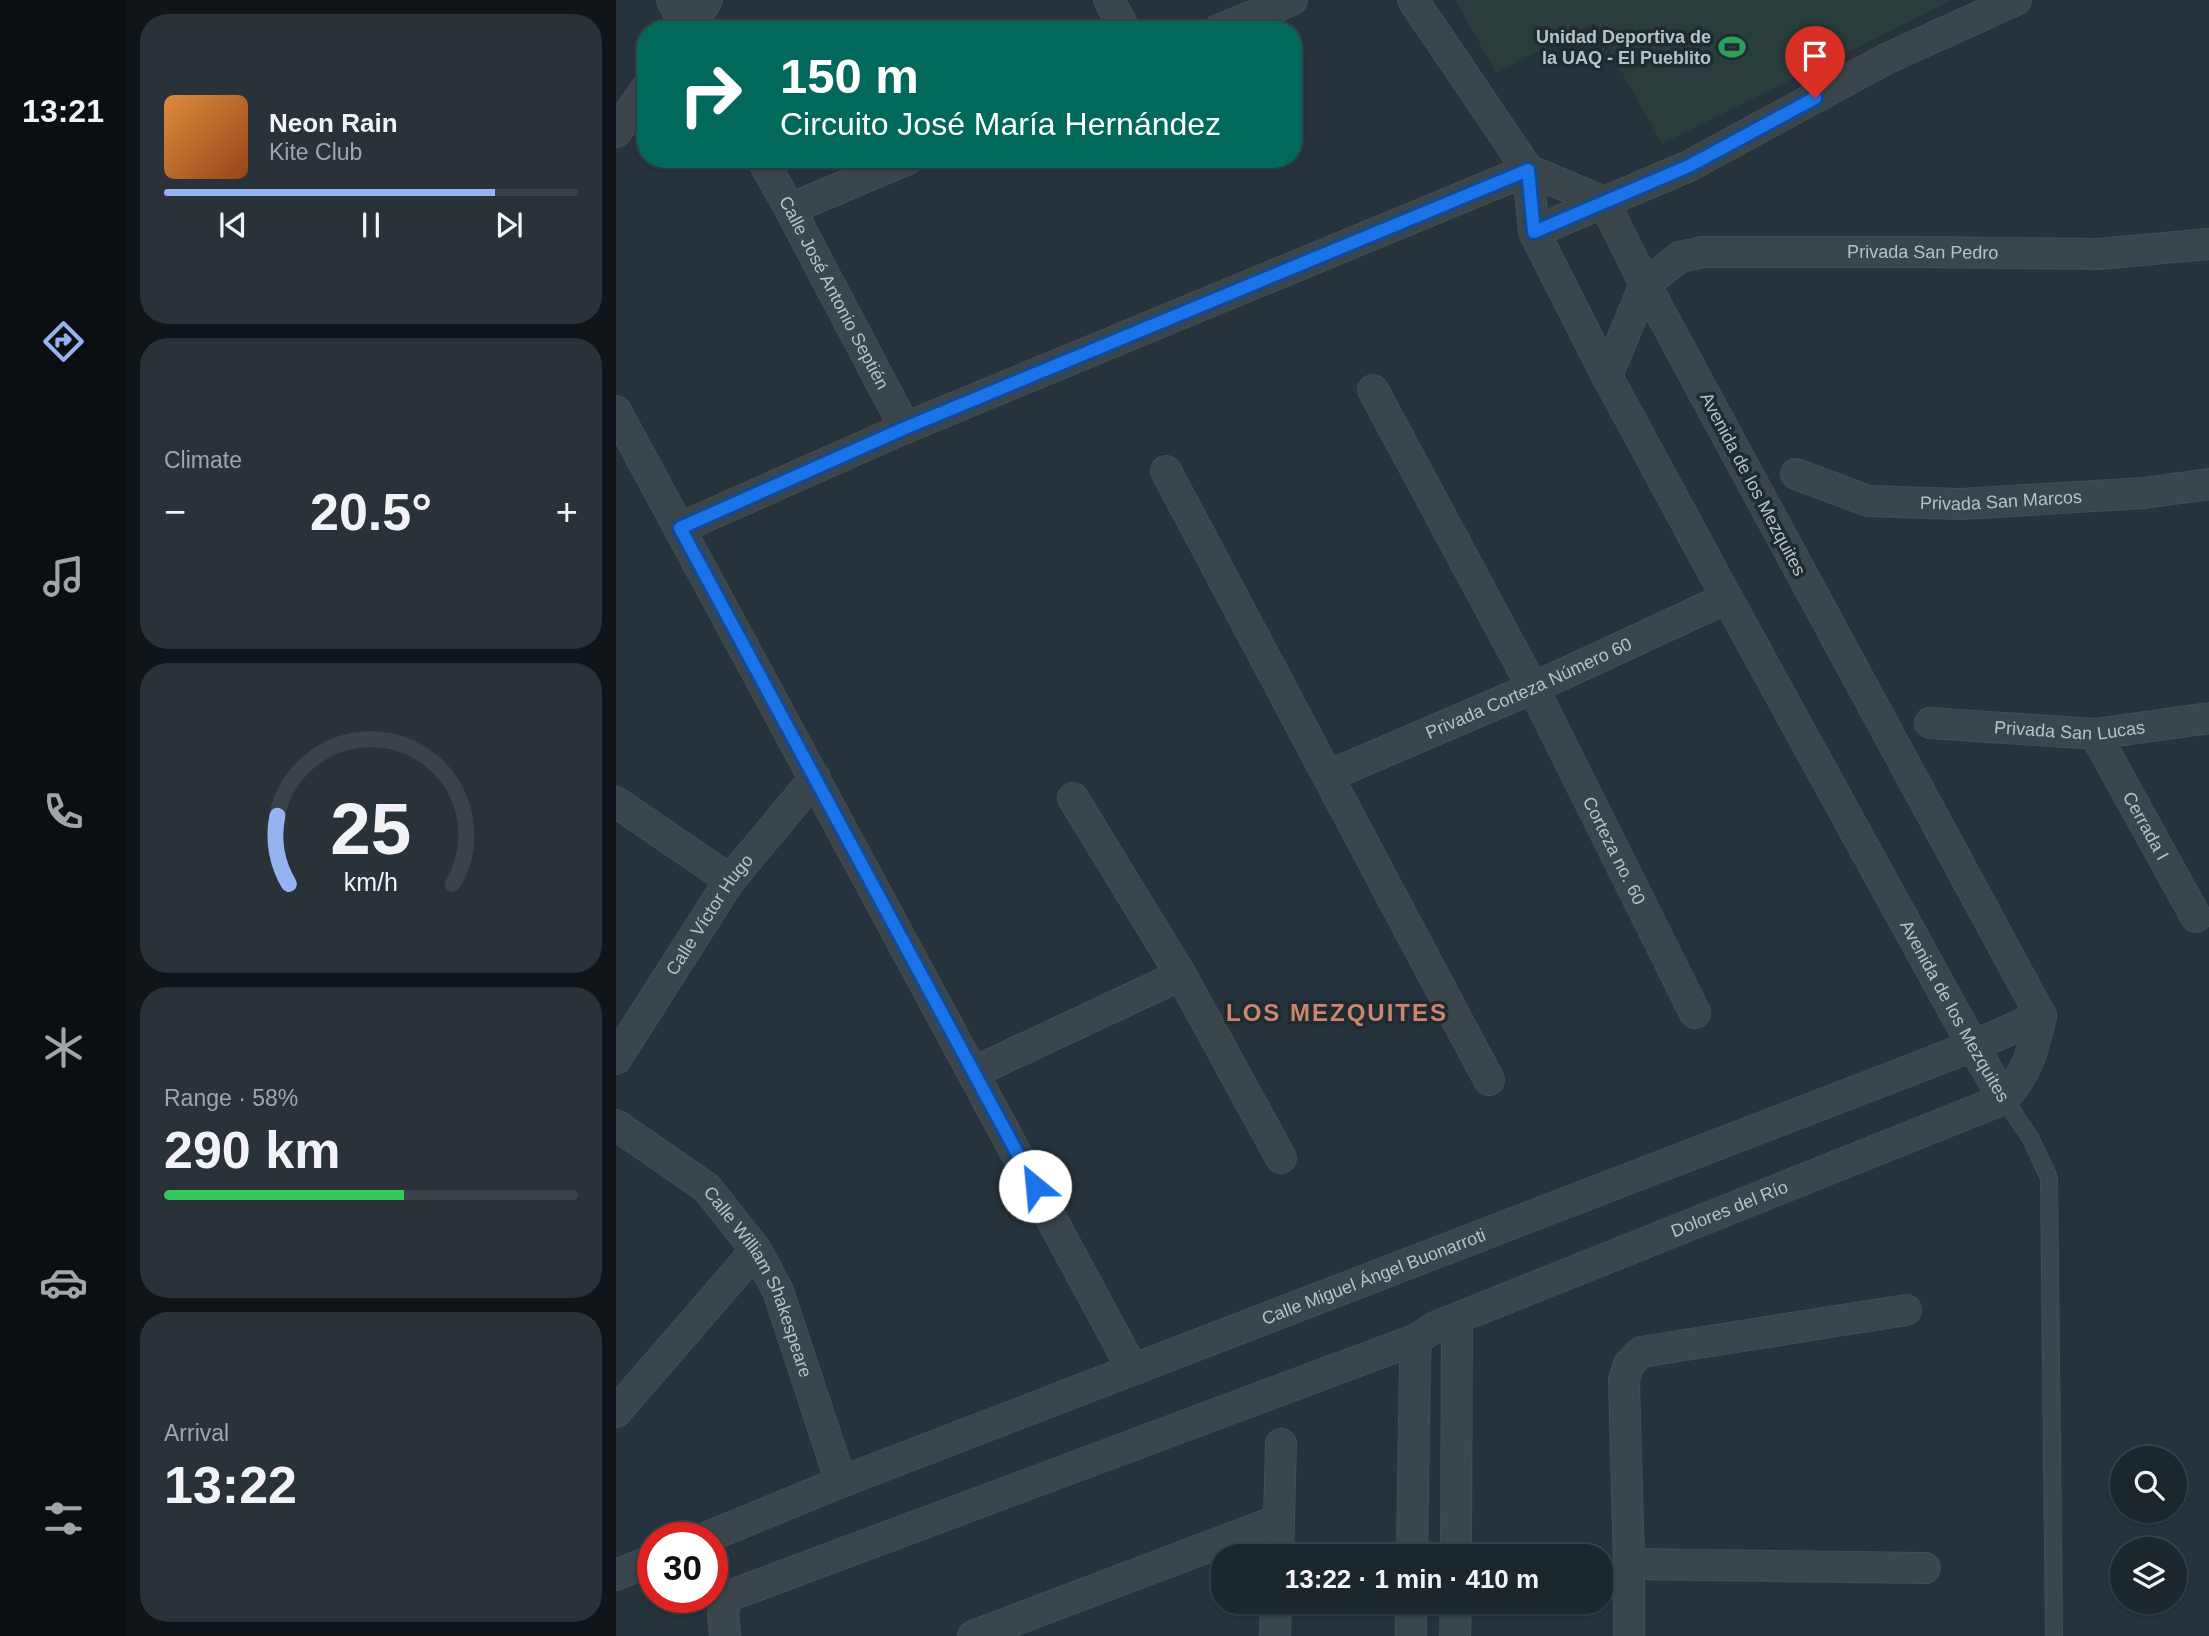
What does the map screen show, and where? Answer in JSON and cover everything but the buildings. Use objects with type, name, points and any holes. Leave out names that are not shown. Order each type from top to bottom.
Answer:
[{"type":"street","points":[[672,0],[684,21]]},
{"type":"street","points":[[694,21],[708,0]]},
{"type":"street","points":[[1109,0],[1120,21]]},
{"type":"street","points":[[1240,21],[1292,0]]},
{"type":"street","name":"Avenida de los Mezquites","points":[[1413,0],[1528,170],[1534,232],[1607,376],[2004,1099],[2022,1078],[2032,1054],[2041,1016],[1645,284],[1604,202]]},
{"type":"street","points":[[1534,232],[1689,166],[1886,59],[2017,0]]},
{"type":"street","points":[[616,132],[637,102]]},
{"type":"street","name":"Calle José Antonio Septién","points":[[767,168],[905,428]]},
{"type":"street","points":[[790,209],[887,168]]},
{"type":"street","points":[[680,528],[905,428],[1528,170],[1604,202]]},
{"type":"street","name":"Privada San Pedro","points":[[1645,284],[1680,257],[1703,253],[2099,254],[2209,244]]},
{"type":"street","points":[[1607,376],[1645,284]]},
{"type":"street","name":"Corteza no. 60","points":[[1373,390],[1533,688],[1695,1013]]},
{"type":"street","points":[[616,411],[1133,1370]]},
{"type":"street","points":[[1166,471],[1489,1080]]},
{"type":"street","name":"Privada San Marcos","points":[[1796,474],[1868,501],[1961,503],[2144,493],[2209,484]]},
{"type":"street","name":"Privada Corteza Número 60","points":[[1328,776],[1533,688],[1727,598]]},
{"type":"street","name":"Privada San Lucas","points":[[1930,723],[2095,734],[2209,718]]},
{"type":"street","name":"Cerrada I","points":[[2095,734],[2196,917]]},
{"type":"street","name":"Calle Víctor Hugo","points":[[616,1059],[730,880],[815,778]]},
{"type":"street","points":[[1073,798],[1181,975],[1281,1158]]},
{"type":"street","points":[[616,803],[730,880]]},
{"type":"street","points":[[974,1072],[1181,975]]},
{"type":"street","name":"Calle Miguel Ángel Buonarroti","points":[[728,1529],[841,1482],[1973,1045],[2041,1016]]},
{"type":"street","name":"Dolores del Río","points":[[725,1636],[723,1614],[726,1597],[1417,1339],[1435,1327],[2004,1099]]},
{"type":"street","name":"Calle William Shakespeare","points":[[616,1125],[708,1188],[756,1250],[778,1291],[841,1482]]},
{"type":"street","points":[[616,1412],[756,1250]]},
{"type":"street","points":[[1629,1636],[1624,1380],[1629,1364],[1641,1352],[1906,1310]]},
{"type":"street","points":[[1456,1544],[1457,1320]]},
{"type":"street","points":[[1412,1544],[1417,1339]]},
{"type":"street","points":[[1278,1544],[1282,1444]]},
{"type":"street","points":[[973,1636],[1279,1520]]},
{"type":"street","points":[[1629,1564],[1925,1568]]},
{"type":"street","points":[[616,1575],[637,1566]]},
{"type":"street","points":[[1275,1636],[1276,1614]]},
{"type":"street","points":[[1411,1614],[1411,1636]]},
{"type":"street","points":[[1455,1614],[1455,1636]]},
{"type":"lane","points":[[2004,1099],[2031,1139],[2049,1178],[2054,1636]]},
{"type":"green space","name":"Unidad Deportiva de la UAQ - El Pueblito","points":[[1455,0],[1953,0],[1662,144],[1594,23],[1496,73]]},
{"type":"place","name":"Unidad Deportiva de la UAQ - El Pueblito","points":[[1732,47]]},
{"type":"district","name":"LOS MEZQUITES","points":[[1337,1012]]},
{"type":"route","points":[[1035,1186],[680,528],[905,428],[1528,170],[1534,232],[1689,166],[1815,98]]}]
